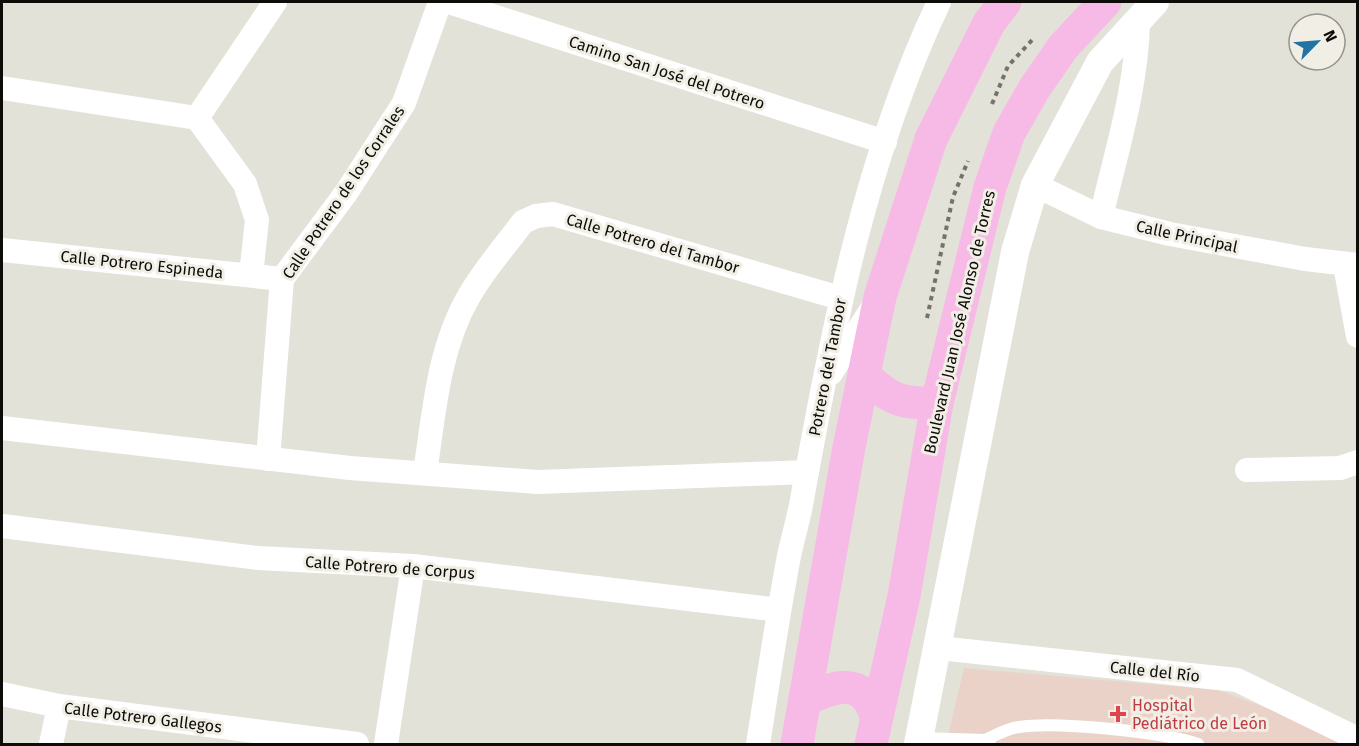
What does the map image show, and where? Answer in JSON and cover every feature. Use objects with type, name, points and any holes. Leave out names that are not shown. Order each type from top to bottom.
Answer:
[{"type":"main road","points":[[797,744],[842,499],[849,447],[866,376],[880,297],[931,139],[989,23],[1005,2]]},
{"type":"main road","name":"Boulevard Juan José Alonso de Torres","points":[[874,730],[904,596],[937,403],[990,187],[1009,133],[1063,47],[1105,2]]},
{"type":"main road","points":[[866,376],[886,395],[898,401],[937,403]]},
{"type":"main road","points":[[805,700],[836,686],[861,693],[872,702],[874,730]]},
{"type":"street","points":[[197,118],[275,2]]},
{"type":"street","name":"Calle Potrero de los Corrales","points":[[268,459],[282,279],[346,193],[404,103],[440,2]]},
{"type":"street","name":"Camino San José del Potrero","points":[[449,2],[885,142]]},
{"type":"street","points":[[918,46],[922,2]]},
{"type":"street","name":"Potrero del Tambor","points":[[758,744],[789,553],[803,497],[840,298],[885,142],[918,46],[939,2]]},
{"type":"street","points":[[919,741],[1015,252],[1035,185],[1100,62],[1147,11]]},
{"type":"street","points":[[1101,217],[1147,11]]},
{"type":"street","points":[[2,88],[197,118],[245,184],[257,220],[251,276]]},
{"type":"street","name":"Calle Principal","points":[[1035,185],[1101,217],[1170,234],[1351,265],[1358,336]]},
{"type":"street","name":"Calle Potrero del Tambor","points":[[425,473],[436,399],[448,344],[469,296],[523,222],[536,216],[553,214],[840,298]]},
{"type":"street","name":"Calle Potrero Espineda","points":[[2,250],[282,279]]},
{"type":"street","points":[[823,386],[880,297]]},
{"type":"street","points":[[2,428],[268,459],[537,482],[807,472]]},
{"type":"street","points":[[1247,470],[1340,468],[1358,462]]},
{"type":"street","name":"Calle Potrero de Corpus","points":[[2,526],[258,558],[413,566],[779,609]]},
{"type":"street","points":[[386,744],[413,566]]},
{"type":"street","name":"Calle del Río","points":[[939,648],[1237,680],[1358,739]]},
{"type":"street","name":"Calle Potrero Gallegos","points":[[2,694],[59,706],[357,744]]},
{"type":"street","points":[[51,744],[59,706]]},
{"type":"lane","points":[[919,741],[988,742],[1016,727],[1040,724],[1126,732],[1198,744]]},
{"type":"shaded area","name":"Hospital Pediátrico de León","points":[[964,668],[1218,690],[1351,739],[1350,744],[946,744]]},
{"type":"place","name":"Hospital Pediátrico de León","points":[[1118,714]]}]
